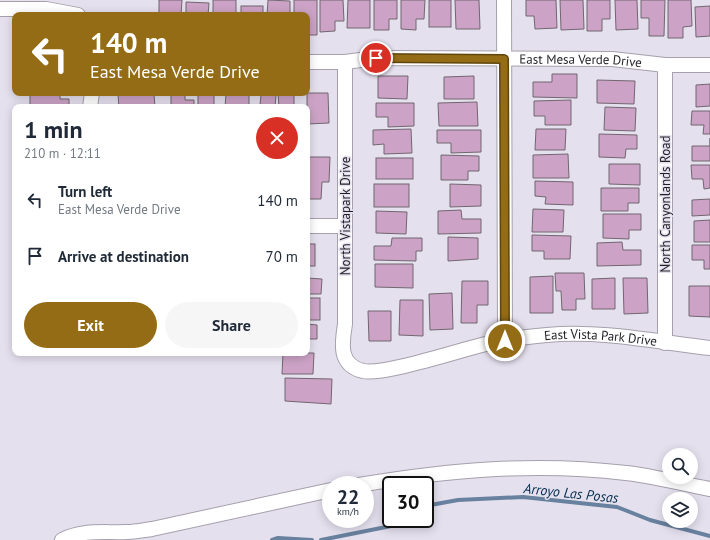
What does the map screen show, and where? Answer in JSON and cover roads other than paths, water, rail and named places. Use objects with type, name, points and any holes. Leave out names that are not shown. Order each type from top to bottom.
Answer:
[{"type":"street","points":[[504,0],[505,341]]},
{"type":"street","points":[[5,6],[46,9],[62,12]]},
{"type":"street","name":"East Mesa Verde Drive","points":[[310,62],[345,62],[376,58],[612,59],[665,65],[710,65]]},
{"type":"street","name":"North Vistapark Drive","points":[[345,62],[345,324],[342,349],[352,366]]},
{"type":"street","name":"North Canyonlands Road","points":[[665,65],[665,343]]},
{"type":"street","points":[[310,226],[345,226]]},
{"type":"street","name":"East Vista Park Drive","points":[[352,366],[363,371],[381,371],[480,345],[547,335],[593,334],[710,348]]},
{"type":"street","points":[[374,483],[443,473],[520,467],[568,468],[627,473],[710,489]]},
{"type":"street","points":[[62,540],[69,536],[86,532],[128,532],[152,529],[322,492]]},
{"type":"waterway","name":"Arroyo Las Posas","points":[[434,504],[458,500],[523,497],[617,507],[650,520],[710,536]]},
{"type":"waterway","name":"Arroyo Las Posas","points":[[321,540],[382,528]]},
{"type":"waterway","name":"Arroyo Las Posas","points":[[272,540],[278,538],[312,540]]}]
